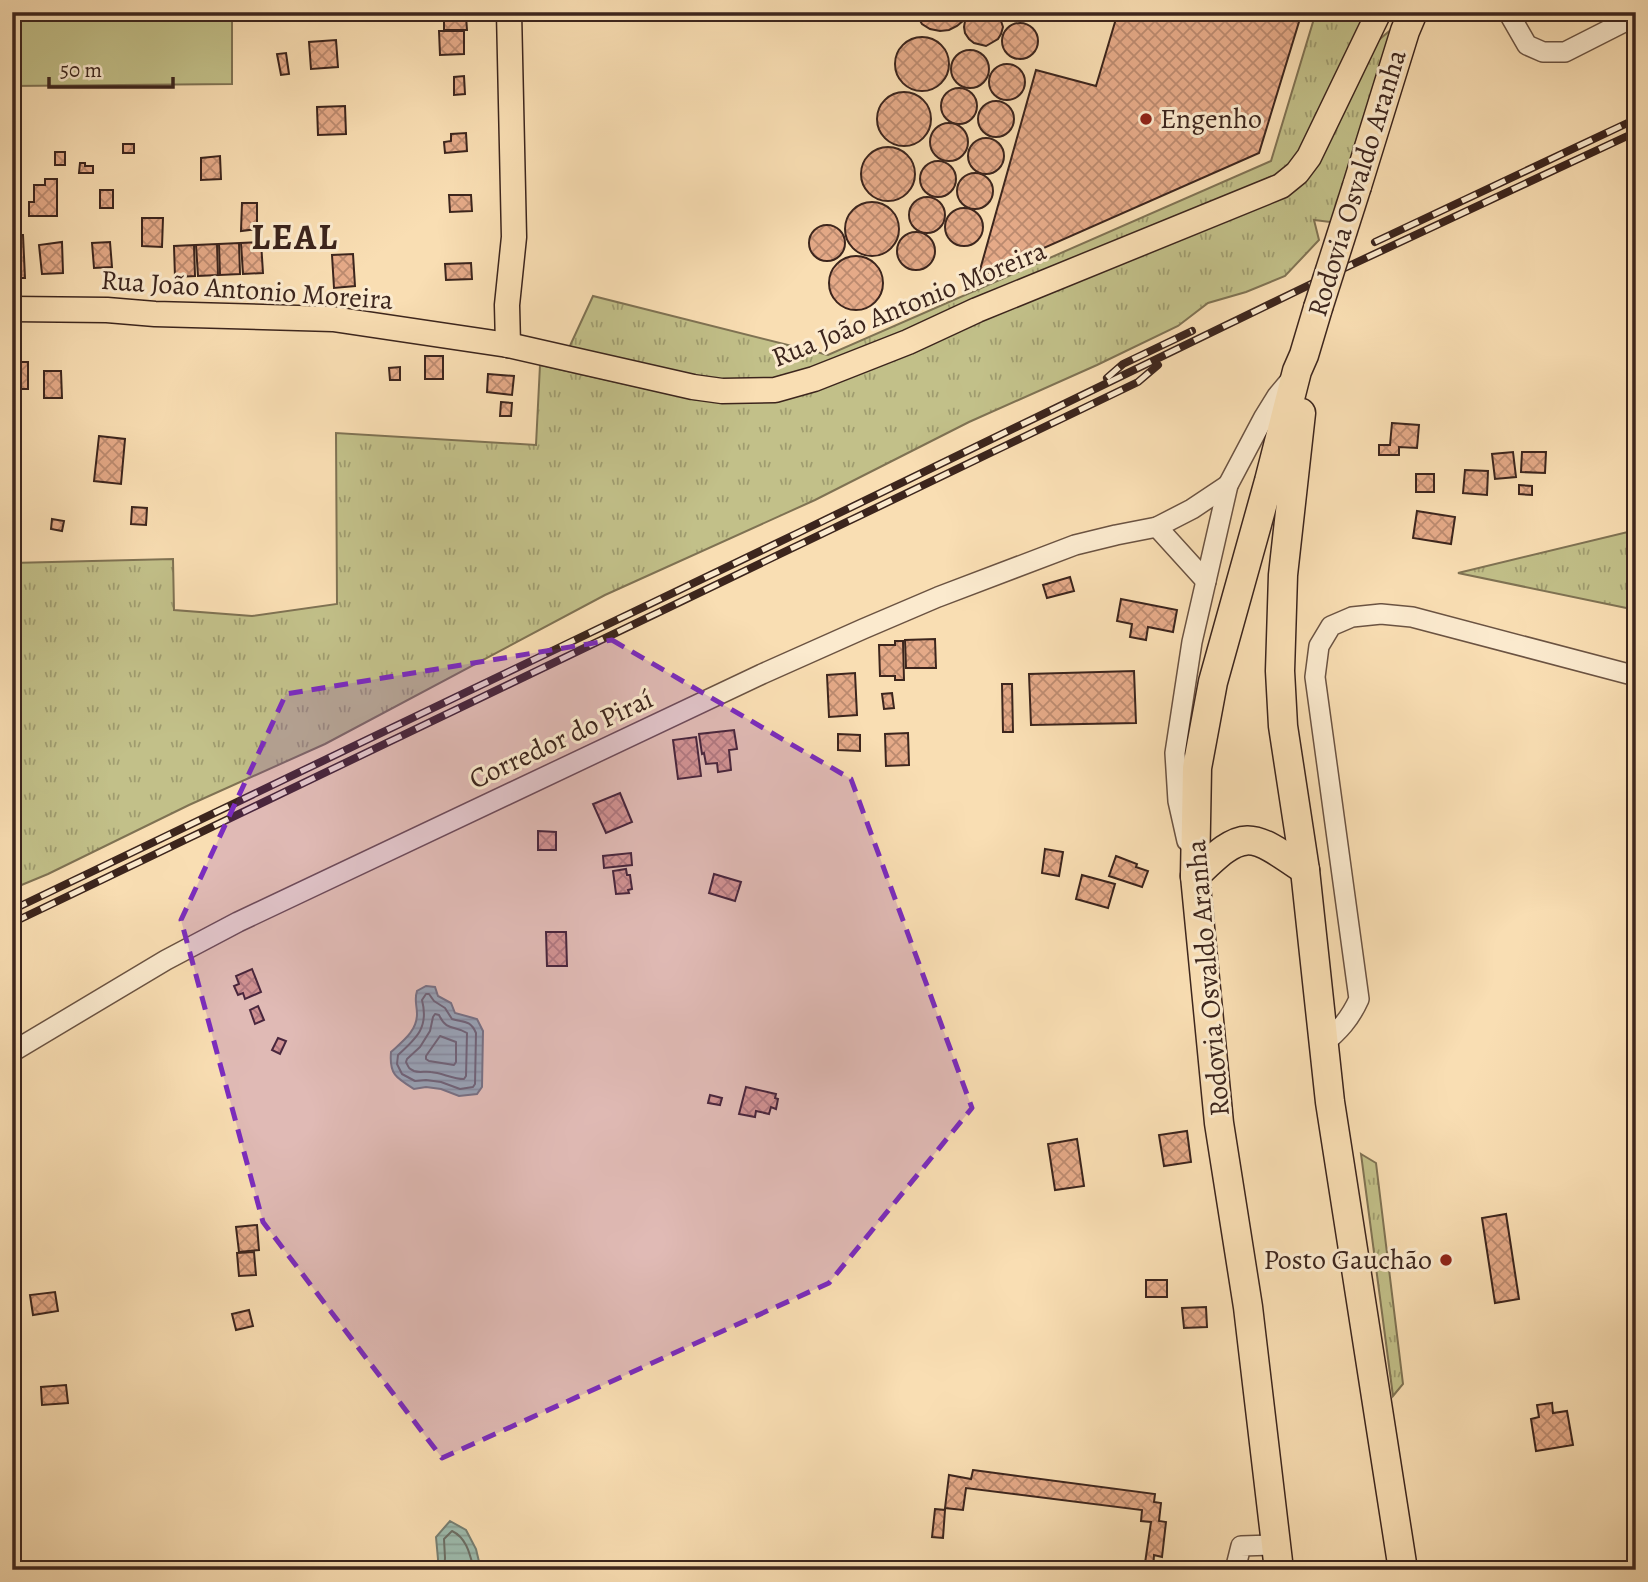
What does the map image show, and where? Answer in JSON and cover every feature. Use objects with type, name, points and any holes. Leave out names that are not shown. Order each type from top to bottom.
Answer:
[{"type":"highway","name":"Rodovia Osvaldo Aranha","points":[[1277,1557],[1248,1307],[1219,1123],[1195,876],[1197,768],[1213,681],[1301,363],[1413,12]]},
{"type":"highway","name":"Rodovia Osvaldo Aranha","points":[[1301,363],[1303,392],[1283,575],[1280,671],[1283,726],[1305,870],[1330,1102],[1403,1570]]},
{"type":"highway","points":[[1195,876],[1230,845],[1248,839],[1270,845],[1305,870]]},
{"type":"main road","points":[[508,345],[507,305],[514,237],[509,12]]},
{"type":"main road","name":"Rua João Antonio Moreira","points":[[12,309],[333,319],[508,345],[693,387],[722,391],[775,390],[814,379],[908,342],[977,310],[1281,186],[1297,173],[1309,157],[1379,12]]},
{"type":"street","points":[[1508,12],[1527,44],[1543,52],[1565,52],[1636,16]]},
{"type":"street","points":[[1195,876],[1178,801],[1175,753],[1192,642],[1228,485],[1277,396],[1301,363]]},
{"type":"street","name":"Corredor do Piraí","points":[[12,1052],[166,960],[238,922],[762,674],[938,597],[1076,545],[1157,527],[1192,509],[1228,485]]},
{"type":"street","points":[[1157,527],[1206,581]]},
{"type":"street","points":[[1323,1044],[1340,1030],[1352,1015],[1359,999],[1315,677],[1319,646],[1331,626],[1352,617],[1381,614],[1412,617],[1636,676]]},
{"type":"street","points":[[1235,1570],[1241,1546],[1277,1557]]},
{"type":"highlighted area","points":[[612,640],[851,779],[972,1108],[829,1283],[442,1458],[263,1222],[181,920],[286,694]]},
{"type":"green space","points":[[12,12],[232,12],[232,84],[12,86]]},
{"type":"green space","points":[[1316,12],[1368,12],[1298,156],[1282,172],[862,353],[749,387],[568,350],[593,296],[828,355],[1271,161]]},
{"type":"green space","points":[[1398,24],[1338,223],[1314,220],[1319,240],[1285,276],[1246,292],[1208,303],[1178,326],[969,422],[815,500],[605,595],[325,744],[12,889],[12,563],[173,559],[174,610],[252,616],[337,604],[336,433],[536,445],[540,365],[697,400],[766,401],[1293,186],[1375,43]]},
{"type":"green space","points":[[1636,530],[1636,610],[1458,573]]},
{"type":"green space","points":[[1361,1154],[1376,1163],[1403,1384],[1393,1396]]},
{"type":"water","points":[[426,986],[435,987],[438,996],[451,1003],[455,1013],[477,1019],[483,1031],[482,1087],[477,1094],[459,1096],[441,1089],[414,1089],[395,1075],[391,1066],[391,1052],[415,1026],[417,991]]},
{"type":"water","points":[[450,1521],[466,1530],[476,1549],[481,1570],[437,1570],[436,1537]]},
{"type":"building","points":[[915,12],[968,12],[957,26],[940,31],[922,24]]},
{"type":"building","points":[[970,12],[996,12],[1003,27],[998,39],[986,46],[969,39],[964,27]]},
{"type":"building","points":[[1017,12],[1049,12],[1043,19],[1031,21],[1025,20]]},
{"type":"building","name":"Engenho","points":[[1118,12],[1302,12],[1259,153],[978,277],[1036,70],[1096,86]]},
{"type":"building","points":[[466,16],[467,30],[444,30],[444,17]]},
{"type":"building","points":[[1020,23],[1033,28],[1038,41],[1033,54],[1020,59],[1007,54],[1002,41],[1007,28]]},
{"type":"building","points":[[439,31],[464,31],[464,54],[440,55]]},
{"type":"building","points":[[927,37],[937,41],[945,49],[949,64],[945,79],[937,87],[917,91],[907,87],[899,79],[895,59],[899,49],[907,41]]},
{"type":"building","points":[[336,40],[338,67],[311,69],[309,42]]},
{"type":"building","points":[[970,50],[983,56],[989,69],[983,82],[970,88],[957,82],[951,69],[957,56]]},
{"type":"building","points":[[286,53],[289,74],[281,75],[277,54]]},
{"type":"building","points":[[1007,64],[1020,69],[1025,82],[1020,95],[1007,100],[994,95],[989,82],[994,69]]},
{"type":"building","points":[[464,76],[465,94],[454,95],[454,77]]},
{"type":"building","points":[[959,88],[972,93],[977,106],[972,119],[959,124],[946,119],[941,106],[946,93]]},
{"type":"building","points":[[904,92],[923,100],[931,119],[923,138],[904,146],[885,138],[877,119],[885,100]]},
{"type":"building","points":[[996,101],[1009,106],[1014,119],[1009,132],[996,137],[983,132],[978,119],[983,106]]},
{"type":"building","points":[[345,106],[346,134],[318,135],[317,107]]},
{"type":"building","points":[[949,123],[962,129],[968,142],[962,155],[949,161],[936,155],[930,142],[936,129]]},
{"type":"building","points":[[466,133],[467,151],[445,153],[444,142],[451,141],[451,134]]},
{"type":"building","points":[[986,138],[999,143],[1004,156],[999,169],[986,174],[973,169],[968,156],[973,143]]},
{"type":"building","points":[[123,144],[134,144],[134,153],[123,153]]},
{"type":"building","points":[[893,147],[903,151],[911,159],[915,174],[911,189],[903,197],[883,201],[873,197],[865,189],[861,169],[865,159],[873,151]]},
{"type":"building","points":[[55,152],[65,152],[65,165],[55,165]]},
{"type":"building","points":[[220,156],[221,179],[201,180],[201,158]]},
{"type":"building","points":[[938,161],[951,166],[956,179],[951,192],[938,197],[925,192],[920,179],[925,166]]},
{"type":"building","points":[[80,163],[93,166],[93,173],[79,173]]},
{"type":"building","points":[[975,173],[988,178],[993,191],[988,204],[975,209],[962,204],[957,191],[962,178]]},
{"type":"building","points":[[45,179],[57,179],[57,216],[29,216],[29,202],[34,202],[34,185],[45,185]]},
{"type":"building","points":[[100,190],[113,190],[113,208],[100,208]]},
{"type":"building","points":[[449,195],[471,195],[472,211],[450,212]]},
{"type":"building","points":[[927,197],[940,202],[945,215],[940,228],[927,233],[914,228],[909,215],[914,202]]},
{"type":"building","points":[[872,202],[891,210],[899,229],[891,248],[872,256],[853,248],[845,229],[853,210]]},
{"type":"building","points":[[242,203],[257,203],[257,229],[241,231]]},
{"type":"building","points":[[964,208],[977,214],[983,227],[977,240],[964,246],[951,240],[945,227],[951,214]]},
{"type":"building","points":[[142,218],[163,218],[162,247],[142,246]]},
{"type":"building","points":[[827,225],[840,230],[845,243],[840,256],[827,261],[814,256],[809,243],[814,230]]},
{"type":"building","points":[[916,232],[929,238],[935,251],[929,264],[916,270],[903,264],[897,251],[903,238]]},
{"type":"building","points":[[12,235],[23,235],[25,278],[12,278]]},
{"type":"building","points":[[62,242],[63,273],[42,274],[39,245]]},
{"type":"building","points":[[110,242],[112,267],[94,268],[92,243]]},
{"type":"building","points":[[261,242],[263,273],[243,274],[241,243]]},
{"type":"building","points":[[239,243],[240,274],[220,275],[219,244]]},
{"type":"building","points":[[217,244],[218,275],[198,276],[196,245]]},
{"type":"building","points":[[194,245],[195,276],[175,277],[174,246]]},
{"type":"building","points":[[353,254],[355,286],[334,288],[332,255]]},
{"type":"building","points":[[861,256],[871,260],[879,268],[883,283],[879,298],[871,306],[851,310],[841,306],[833,298],[829,278],[833,268],[841,260]]},
{"type":"building","points":[[471,263],[472,279],[446,280],[445,264]]},
{"type":"building","points":[[425,356],[443,356],[443,379],[425,379]]},
{"type":"building","points":[[12,362],[28,362],[28,389],[12,389]]},
{"type":"building","points":[[400,367],[400,380],[390,380],[389,368]]},
{"type":"building","points":[[44,371],[61,371],[62,398],[44,398]]},
{"type":"building","points":[[488,374],[514,376],[512,395],[487,392]]},
{"type":"building","points":[[501,402],[512,403],[511,416],[500,416]]},
{"type":"building","points":[[1392,423],[1419,425],[1417,448],[1399,447],[1399,455],[1379,455],[1379,445],[1390,445]]},
{"type":"building","points":[[99,436],[125,439],[121,484],[94,481]]},
{"type":"building","points":[[1513,452],[1516,477],[1495,479],[1492,454]]},
{"type":"building","points":[[1522,452],[1546,452],[1545,473],[1521,472]]},
{"type":"building","points":[[1465,470],[1488,471],[1487,495],[1463,493]]},
{"type":"building","points":[[1416,474],[1434,474],[1434,492],[1416,492]]},
{"type":"building","points":[[1519,485],[1532,486],[1532,495],[1519,494]]},
{"type":"building","points":[[132,507],[147,508],[146,525],[131,524]]},
{"type":"building","points":[[1417,511],[1455,517],[1451,544],[1413,538]]},
{"type":"building","points":[[52,519],[64,521],[62,531],[51,529]]},
{"type":"building","points":[[1070,577],[1074,591],[1047,598],[1043,585]]},
{"type":"building","points":[[1121,599],[1177,610],[1173,632],[1148,627],[1146,640],[1130,637],[1132,624],[1117,621]]},
{"type":"building","points":[[935,639],[936,668],[906,668],[905,640]]},
{"type":"building","points":[[895,641],[903,641],[904,680],[895,680],[895,676],[880,676],[879,645],[895,645]]},
{"type":"building","points":[[1134,671],[1136,723],[1031,725],[1029,674]]},
{"type":"building","points":[[855,673],[857,715],[829,717],[827,675]]},
{"type":"building","points":[[1002,684],[1012,684],[1013,732],[1003,732]]},
{"type":"building","points":[[892,693],[894,708],[884,709],[882,694]]},
{"type":"building","points":[[734,730],[737,749],[729,750],[731,770],[718,772],[717,763],[706,764],[699,734]]},
{"type":"building","points":[[908,733],[909,765],[886,766],[885,734]]},
{"type":"building","points":[[838,734],[860,735],[860,751],[838,750]]},
{"type":"building","points":[[696,737],[701,776],[678,779],[673,740]]},
{"type":"building","points":[[620,793],[632,822],[606,833],[593,804]]},
{"type":"building","points":[[538,831],[556,832],[556,850],[538,850]]},
{"type":"building","points":[[1045,849],[1063,852],[1059,876],[1042,873]]},
{"type":"building","points":[[631,853],[632,865],[604,868],[603,856]]},
{"type":"building","points":[[1116,856],[1148,871],[1142,887],[1109,876]]},
{"type":"building","points":[[626,869],[627,875],[630,875],[632,889],[628,890],[629,893],[616,894],[613,871]]},
{"type":"building","points":[[714,874],[741,882],[735,901],[709,893]]},
{"type":"building","points":[[1082,875],[1115,884],[1108,908],[1076,899]]},
{"type":"building","points":[[546,932],[566,932],[567,966],[547,966]]},
{"type":"building","points":[[252,969],[261,992],[245,999],[243,993],[238,995],[234,986],[239,984],[236,976]]},
{"type":"building","points":[[258,1006],[264,1020],[255,1024],[250,1010]]},
{"type":"building","points":[[278,1038],[286,1041],[280,1054],[272,1050]]},
{"type":"building","points":[[746,1087],[776,1094],[776,1109],[771,1107],[769,1114],[756,1111],[755,1117],[739,1114]]},
{"type":"building","points":[[710,1095],[722,1098],[720,1105],[708,1103]]},
{"type":"building","points":[[1187,1131],[1191,1162],[1164,1166],[1159,1135]]},
{"type":"building","points":[[1077,1139],[1084,1186],[1055,1190],[1048,1144]]},
{"type":"building","points":[[1506,1214],[1519,1299],[1495,1303],[1482,1218]]},
{"type":"building","points":[[257,1225],[259,1250],[239,1252],[236,1227]]},
{"type":"building","points":[[254,1252],[256,1275],[239,1276],[237,1253]]},
{"type":"building","points":[[1146,1280],[1167,1280],[1167,1297],[1146,1297]]},
{"type":"building","points":[[55,1292],[58,1311],[33,1315],[30,1295]]},
{"type":"building","points":[[1206,1307],[1207,1327],[1184,1328],[1182,1308]]},
{"type":"building","points":[[249,1310],[253,1326],[236,1330],[232,1314]]},
{"type":"building","points":[[66,1385],[68,1403],[42,1405],[41,1387]]},
{"type":"building","points":[[1552,1403],[1553,1413],[1567,1411],[1573,1445],[1536,1451],[1531,1419],[1539,1417],[1537,1405]]},
{"type":"building","points":[[973,1470],[1155,1494],[1154,1502],[1161,1503],[1159,1521],[1166,1522],[1162,1557],[1154,1555],[1153,1570],[1144,1570],[1151,1522],[1141,1521],[1142,1510],[966,1488],[963,1510],[945,1508],[949,1475],[971,1479]]},
{"type":"building","points":[[935,1509],[945,1510],[943,1538],[932,1537]]},
{"type":"railway","points":[[1375,242],[1636,119]]},
{"type":"railway","points":[[12,910],[1336,272],[1636,132]]},
{"type":"railway","points":[[1107,378],[1123,364],[1192,331]]},
{"type":"railway","points":[[12,923],[1138,382],[1158,365]]},
{"type":"place","name":"Engenho","points":[[1146,119]]},
{"type":"place","name":"Posto Gauchão","points":[[1446,1260]]},
{"type":"district","name":"LEAL","points":[[295,237]]}]
